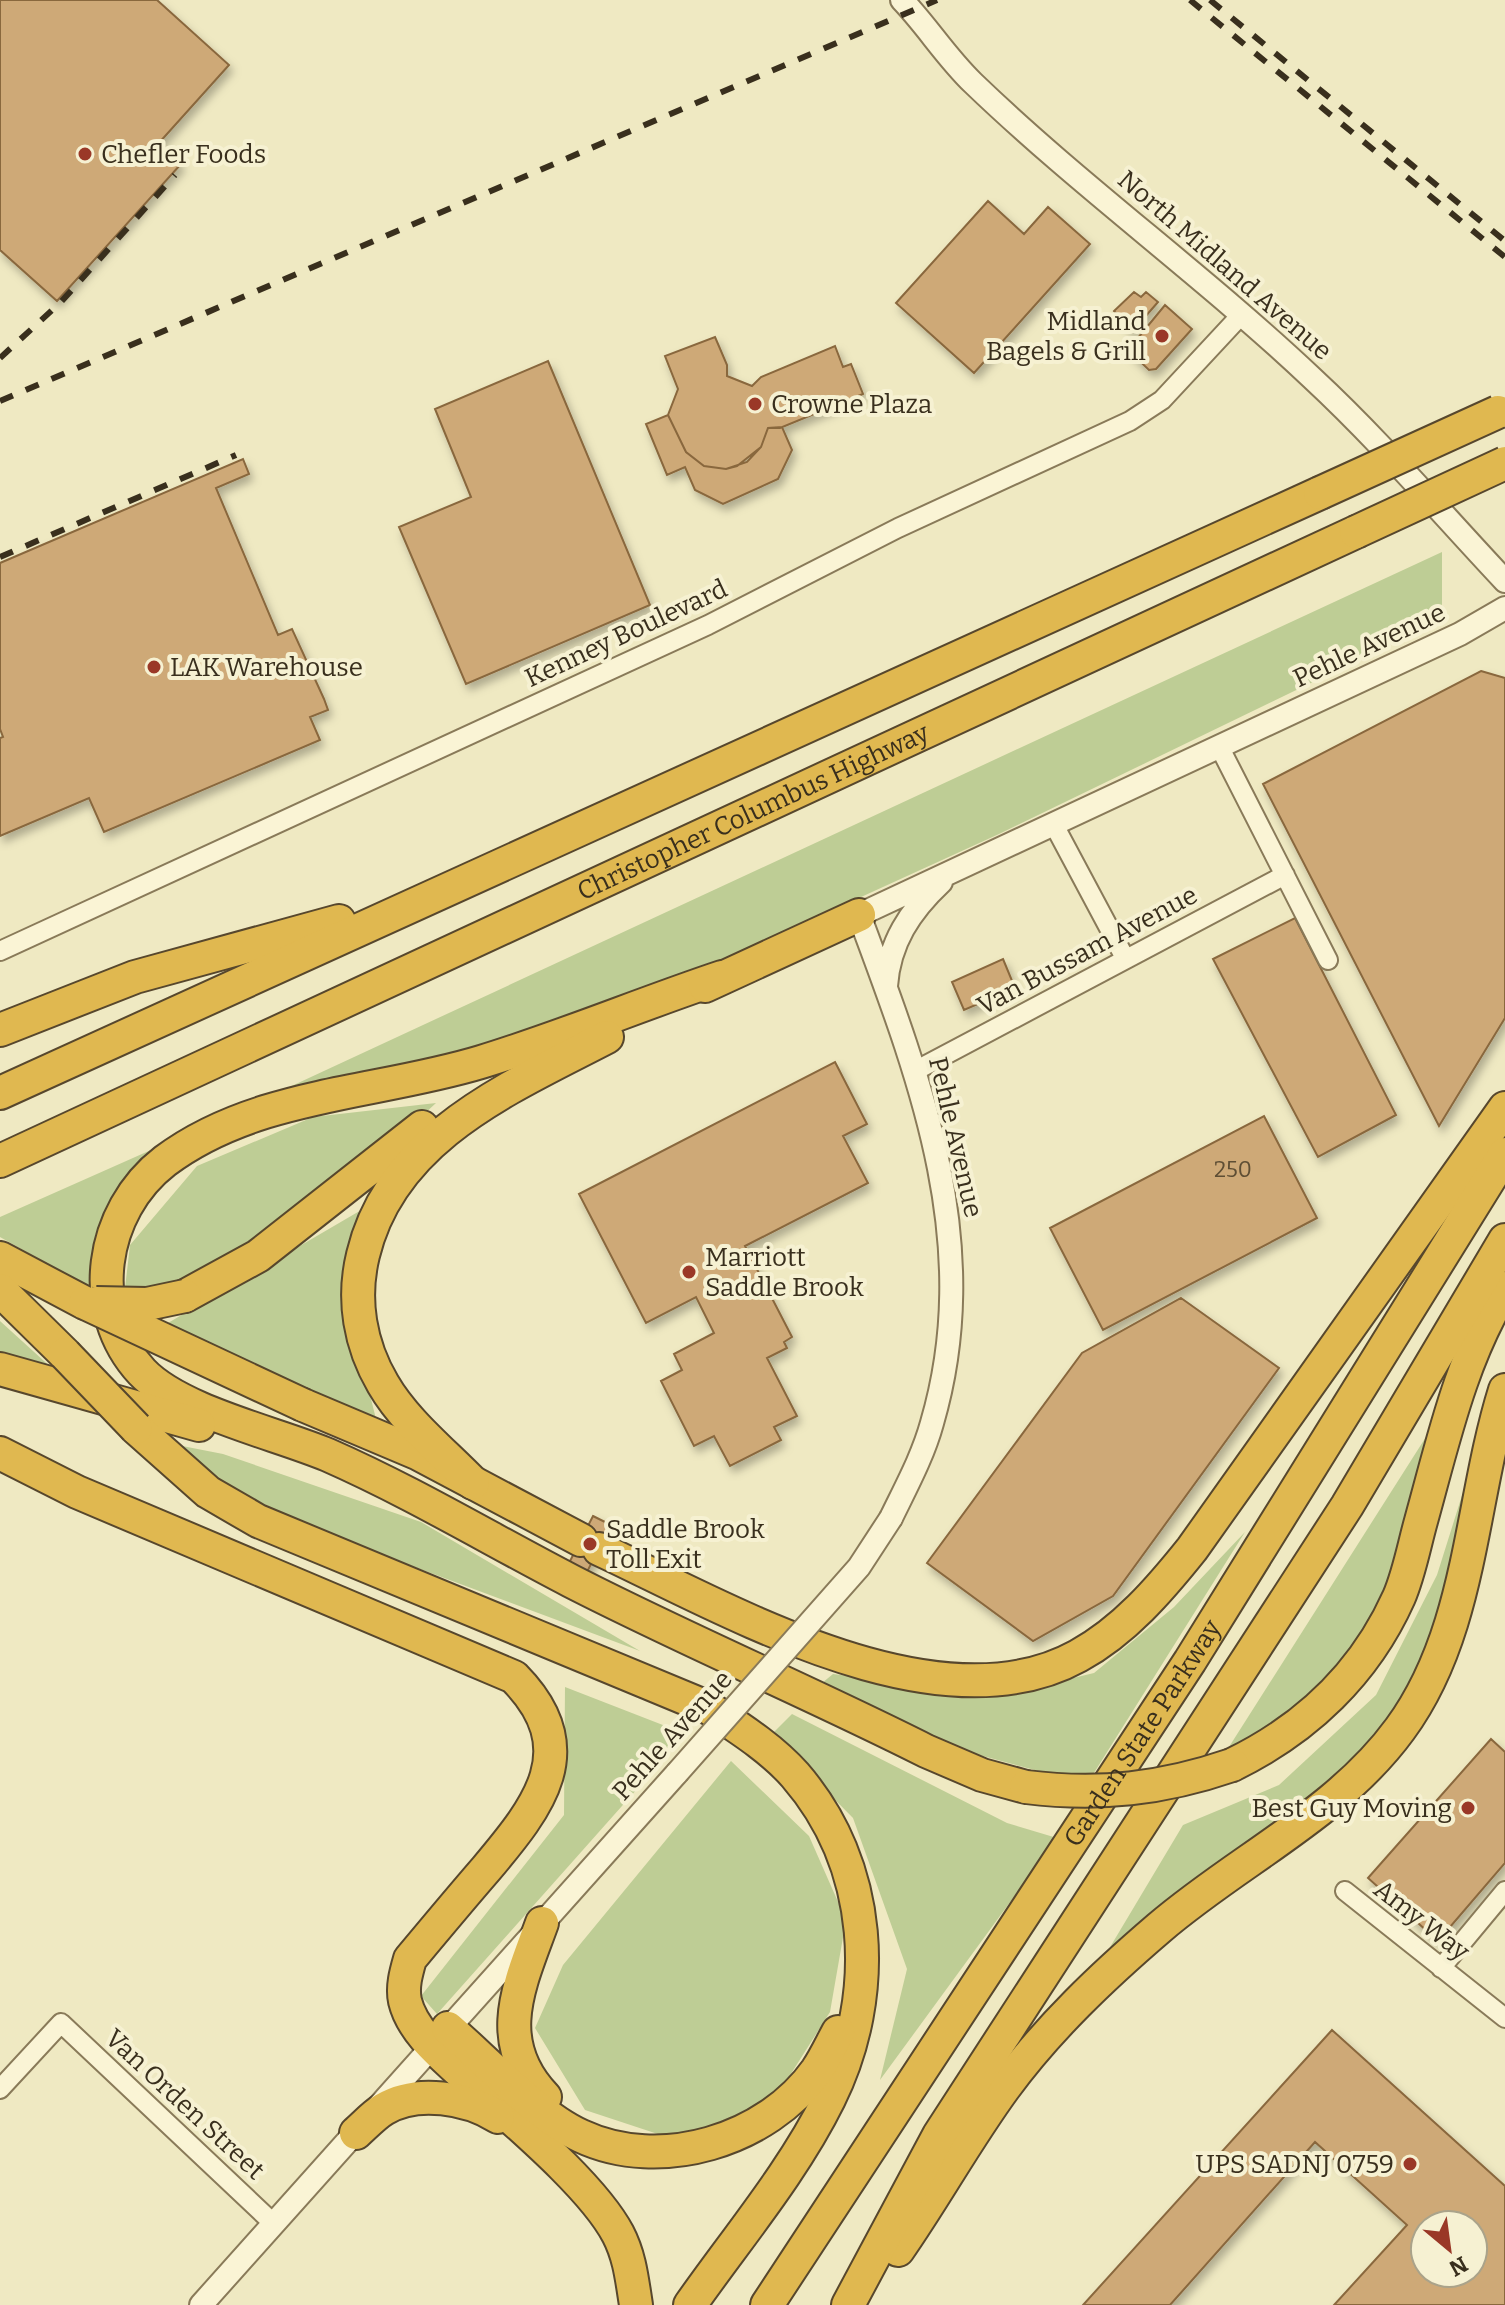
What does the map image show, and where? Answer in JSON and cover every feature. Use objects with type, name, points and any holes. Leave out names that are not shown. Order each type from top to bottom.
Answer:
[{"type":"highway","points":[[0,1093],[1505,408]]},
{"type":"highway","name":"Christopher Columbus Highway","points":[[0,1161],[1505,463]]},
{"type":"highway","points":[[0,1030],[135,977],[434,894]]},
{"type":"highway","points":[[473,1483],[401,1410],[383,1384],[366,1348],[357,1307],[359,1272],[368,1233],[384,1195],[435,1140],[466,1113],[722,977],[859,915]]},
{"type":"highway","points":[[722,977],[585,1028],[478,1063],[288,1105],[197,1140],[161,1164],[133,1195],[114,1229],[105,1266],[110,1310],[120,1344],[144,1374],[169,1393],[327,1455],[404,1492],[570,1581],[926,1751],[982,1775],[1026,1787],[1103,1793],[1184,1782],[1232,1765],[1258,1752],[1318,1709],[1350,1678],[1376,1643],[1400,1594],[1469,1362],[1491,1311],[1505,1288]]},
{"type":"highway","points":[[85,1303],[147,1304],[185,1296],[258,1256],[477,1087],[585,1028]]},
{"type":"highway","points":[[0,1258],[85,1303],[303,1405],[419,1454],[590,1544],[729,1610],[829,1651],[884,1669],[939,1680],[988,1681],[1037,1673],[1078,1657],[1114,1631],[1157,1593],[1192,1549],[1505,1108]]},
{"type":"highway","name":"Garden State Parkway","points":[[767,2305],[1190,1661],[1505,1154]]},
{"type":"highway","name":"Garden State Parkway","points":[[848,2305],[947,2122],[1347,1506],[1505,1240]]},
{"type":"highway","points":[[0,1290],[136,1428],[208,1492],[258,1521],[709,1708],[757,1741],[793,1773],[814,1799],[847,1861],[863,1932],[854,2023],[848,2050],[829,2099],[800,2148],[690,2305]]},
{"type":"highway","points":[[0,1369],[184,1420],[404,1492]]},
{"type":"highway","points":[[860,2305],[926,2210],[966,2142],[1046,2036],[1161,1926],[1321,1809],[1366,1770],[1402,1727],[1428,1678],[1450,1626],[1505,1390]]},
{"type":"highway","points":[[0,1451],[57,1468],[214,1536],[485,1635],[546,1642]]},
{"type":"highway","points":[[0,1451],[77,1492],[514,1677],[537,1700],[548,1730],[550,1758],[542,1793],[524,1823],[410,1959],[404,1980],[405,2002],[596,2204],[618,2233],[631,2267],[636,2305]]},
{"type":"highway","points":[[542,1923],[514,2000],[514,2034],[521,2061],[537,2089],[559,2112],[615,2147]]},
{"type":"highway","points":[[440,2037],[559,2124],[582,2137],[615,2147],[657,2152],[699,2147],[742,2132],[780,2107],[816,2071],[839,2031],[863,1932]]},
{"type":"highway","points":[[356,2133],[385,2108],[413,2100],[451,2099],[481,2107],[537,2142]]},
{"type":"street","name":"North Midland Avenue","points":[[902,0],[938,46],[1008,116],[1242,314],[1407,473],[1505,581]]},
{"type":"street","name":"Kenney Boulevard","points":[[0,951],[708,625],[898,528],[1130,421],[1162,400],[1242,314]]},
{"type":"street","name":"Pehle Avenue","points":[[201,2305],[859,1567],[891,1518],[915,1470],[932,1425],[952,1322],[949,1217],[913,1072],[859,915],[1460,634],[1505,608]]},
{"type":"street","points":[[1219,746],[1328,960]]},
{"type":"street","points":[[1053,823],[1125,958]]},
{"type":"street","points":[[886,987],[888,965],[901,929],[921,900],[952,871]]},
{"type":"street","name":"Van Bussam Avenue","points":[[913,1072],[1285,875]]},
{"type":"street","name":"Amy Way","points":[[1345,1891],[1505,2018]]},
{"type":"street","points":[[1441,1968],[1505,1891]]},
{"type":"street","name":"Van Orden Street","points":[[0,2089],[61,2023],[273,2223]]},
{"type":"green space","points":[[1442,552],[1442,610],[1416,632],[999,834],[655,991],[470,1060],[283,1090]]},
{"type":"green space","points":[[436,1103],[379,1156],[206,1281],[124,1297],[130,1245],[197,1166],[313,1117]]},
{"type":"green space","points":[[178,1138],[95,1235],[101,1294],[0,1237],[0,1217]]},
{"type":"green space","points":[[363,1209],[348,1307],[376,1419],[156,1330]]},
{"type":"green space","points":[[0,1321],[55,1371],[0,1360]]},
{"type":"green space","points":[[1438,1418],[1385,1607],[1334,1708],[1262,1768],[1201,1791]]},
{"type":"green space","points":[[1481,1435],[1434,1647],[1358,1764],[1091,1979],[1183,1825],[1279,1785],[1376,1695],[1437,1575]]},
{"type":"green space","points":[[167,1443],[223,1454],[421,1522],[640,1651],[259,1509]]},
{"type":"green space","points":[[1245,1532],[1087,1784],[905,1735],[816,1688],[833,1674],[1003,1695],[1094,1673],[1174,1607]]},
{"type":"green space","points":[[565,1687],[686,1734],[437,2014],[421,1996],[564,1815]]},
{"type":"green space","points":[[792,1714],[1007,1823],[1057,1838],[880,2080],[907,1969],[853,1818],[771,1735]]},
{"type":"green space","points":[[731,1761],[809,1836],[846,1920],[830,2012],[775,2099],[676,2140],[585,2110],[535,2028],[563,1965]]},
{"type":"building","name":"Chefler Foods","points":[[0,0],[157,0],[229,65],[158,144],[181,164],[57,301],[0,250]]},
{"type":"building","points":[[988,201],[1024,234],[1048,207],[1090,244],[974,373],[896,303]]},
{"type":"building","points":[[1134,292],[1141,297],[1146,292],[1158,302],[1132,332],[1114,311]]},
{"type":"building","name":"Midland Bagels & Grill","points":[[1165,305],[1192,329],[1156,369],[1149,370],[1128,350]]},
{"type":"building","name":"Crowne Plaza","points":[[715,337],[727,365],[727,376],[752,386],[761,377],[835,346],[843,367],[851,364],[863,394],[780,428],[768,428],[761,447],[737,466],[726,469],[704,466],[686,452],[668,415],[678,389],[665,356]]},
{"type":"building","points":[[548,361],[650,605],[466,684],[399,527],[471,497],[435,409]]},
{"type":"building","points":[[668,415],[686,452],[704,466],[726,469],[747,462],[761,447],[768,428],[782,427],[792,450],[778,479],[723,504],[695,490],[685,467],[667,475],[646,424]]},
{"type":"building","name":"LAK Warehouse","points":[[243,459],[249,474],[216,488],[278,635],[292,629],[324,699],[328,710],[310,717],[320,740],[104,832],[89,798],[0,836],[0,738],[3,737],[0,729],[0,563]]},
{"type":"building","points":[[1481,671],[1505,678],[1505,1018],[1439,1126],[1263,784]]},
{"type":"building","points":[[1295,918],[1396,1115],[1318,1157],[1213,959]]},
{"type":"building","points":[[1003,959],[1015,988],[964,1010],[952,982]]},
{"type":"building","name":"Marriott Saddle Brook","points":[[835,1062],[867,1124],[843,1136],[868,1183],[745,1246],[792,1337],[784,1342],[787,1348],[767,1358],[797,1416],[774,1427],[781,1440],[730,1466],[714,1436],[694,1446],[661,1381],[682,1370],[674,1354],[714,1333],[696,1297],[646,1323],[579,1194]]},
{"type":"building","points":[[1264,1116],[1317,1218],[1103,1330],[1050,1228]]},
{"type":"building","points":[[1181,1298],[1279,1368],[1113,1596],[1033,1641],[927,1563],[1082,1353]]},
{"type":"building","name":"Saddle Brook Toll Exit","points":[[593,1516],[611,1525],[587,1572],[569,1563]]},
{"type":"building","name":"Best Guy Moving","points":[[1491,1739],[1505,1752],[1505,1863],[1438,1941],[1368,1878]]},
{"type":"building","name":"UPS SADNJ 0759","points":[[1332,2030],[1505,2186],[1505,2305],[1334,2305],[1407,2225],[1315,2142],[1170,2305],[1083,2305]]},
{"type":"railway","points":[[0,401],[937,0]]},
{"type":"railway","points":[[1190,0],[1505,257]]},
{"type":"railway","points":[[1210,0],[1505,241]]},
{"type":"railway","points":[[0,358],[61,302],[175,175]]},
{"type":"railway","points":[[0,557],[236,455]]},
{"type":"place","name":"Chefler Foods","points":[[85,154]]},
{"type":"place","name":"Midland Bagels & Grill","points":[[1162,336]]},
{"type":"place","name":"Crowne Plaza","points":[[755,404]]},
{"type":"place","name":"LAK Warehouse","points":[[154,667]]},
{"type":"place","name":"Marriott Saddle Brook","points":[[689,1272]]},
{"type":"place","name":"Saddle Brook Toll Exit","points":[[590,1544]]},
{"type":"place","name":"Best Guy Moving","points":[[1468,1808]]},
{"type":"place","name":"UPS SADNJ 0759","points":[[1410,2164]]}]
